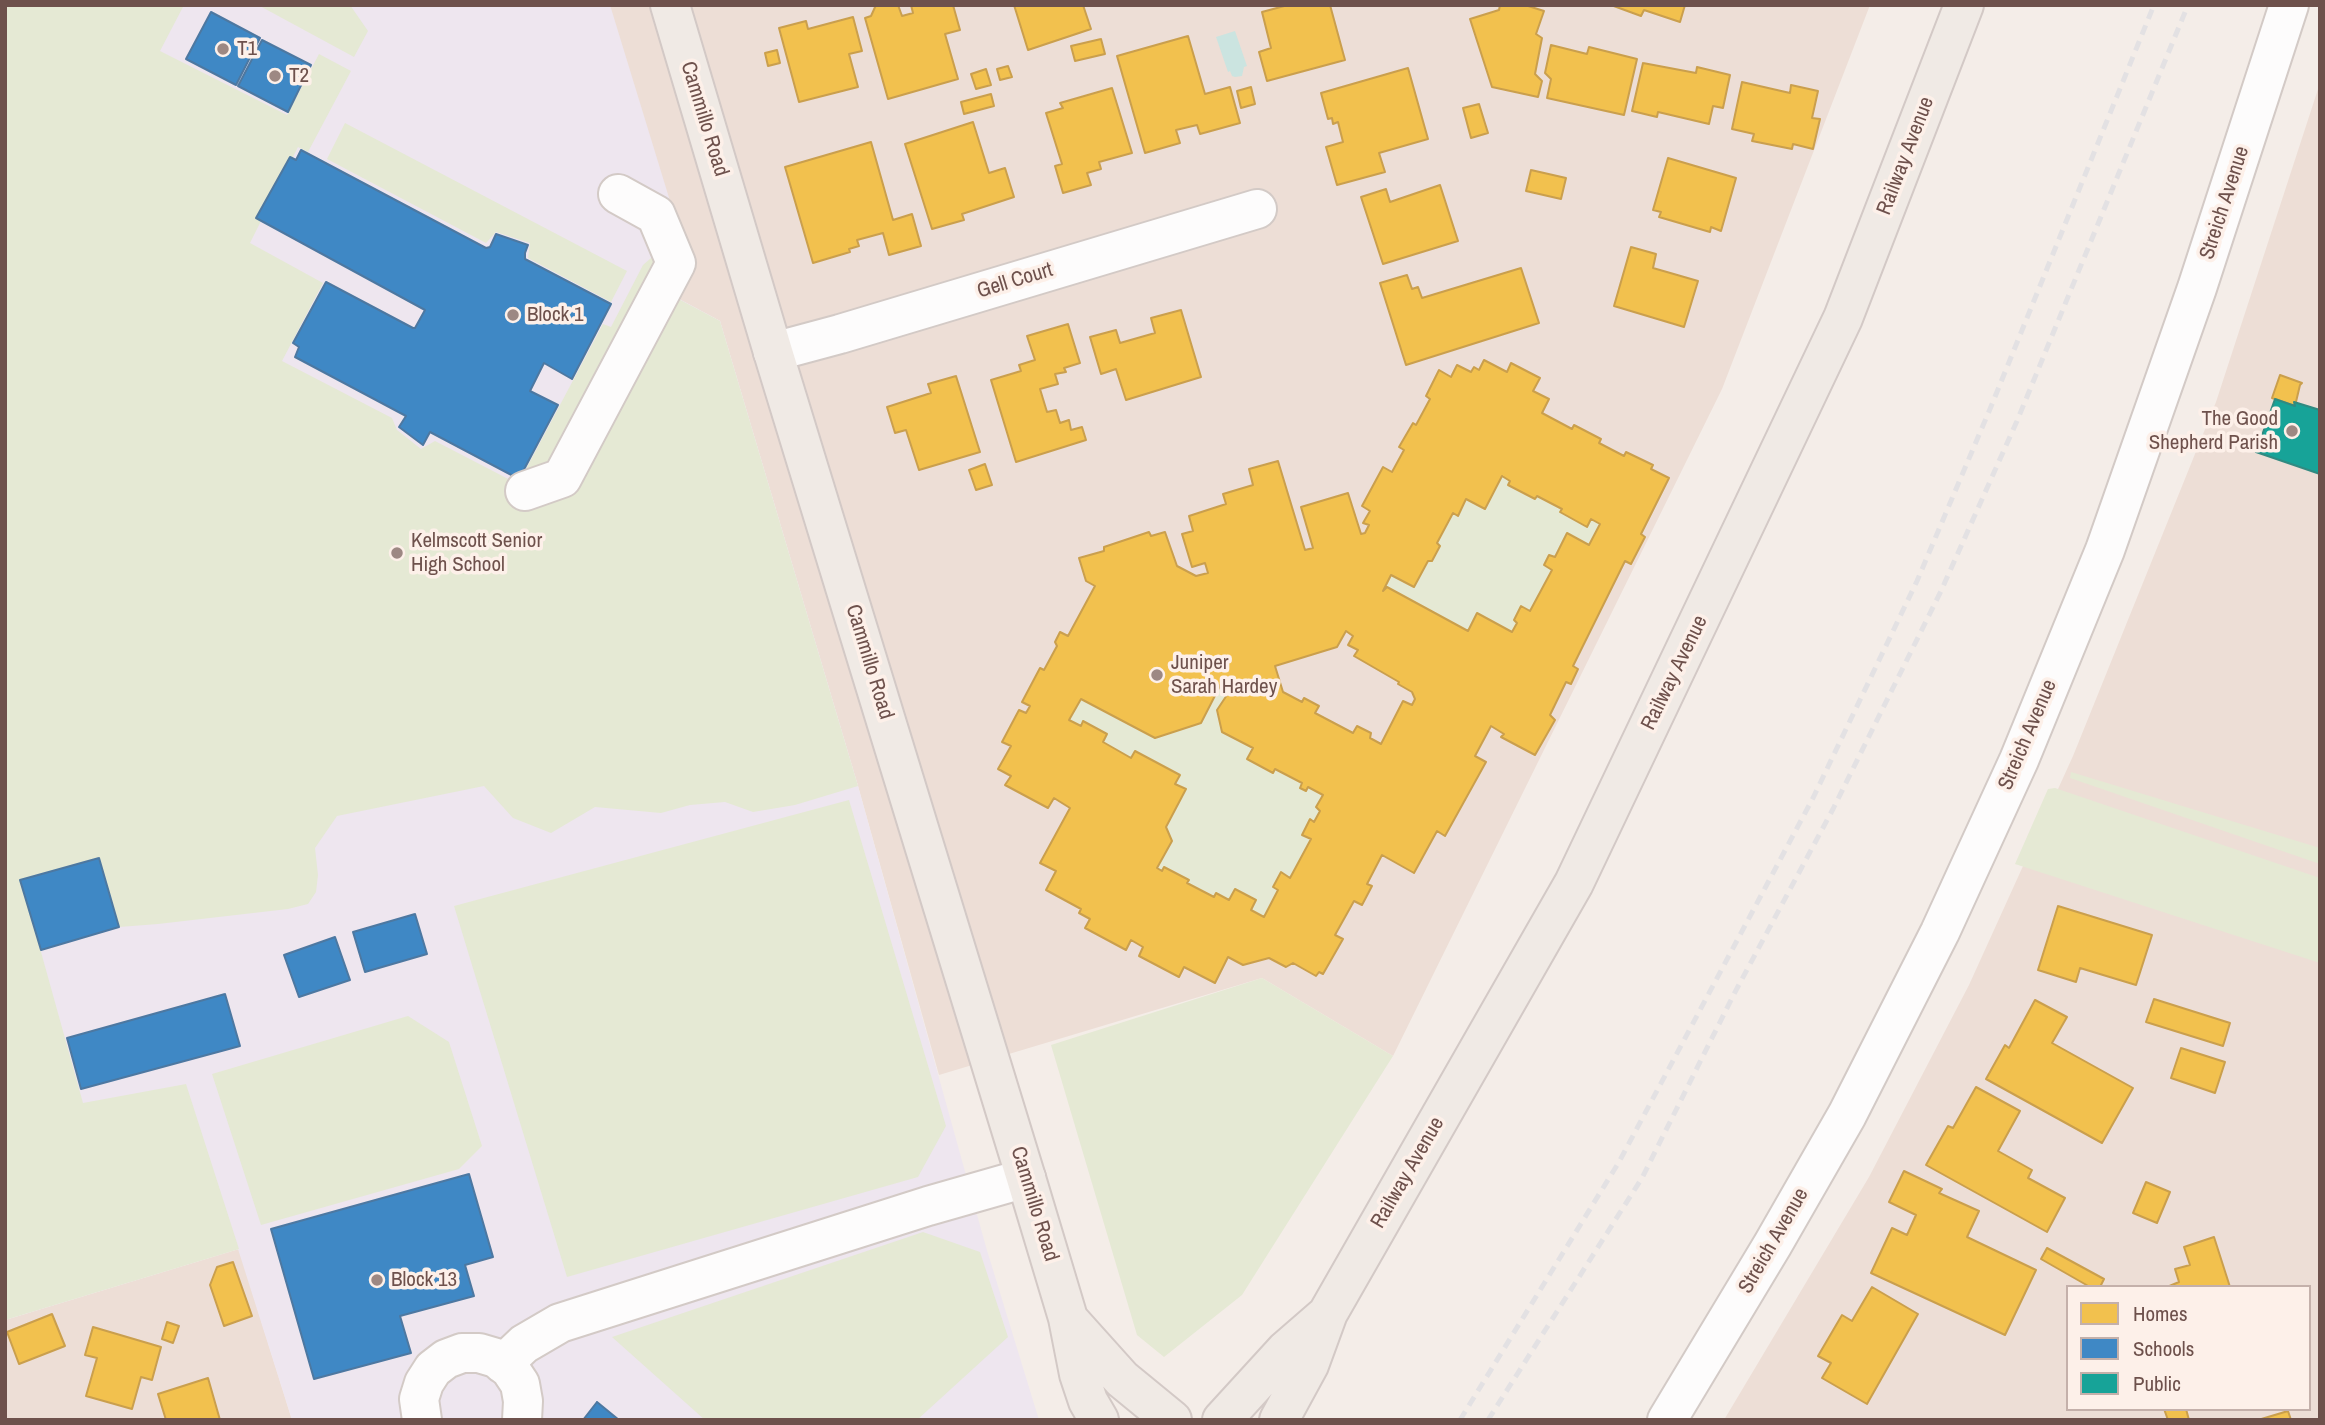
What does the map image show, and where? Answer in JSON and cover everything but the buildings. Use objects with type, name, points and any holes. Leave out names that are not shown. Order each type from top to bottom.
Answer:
[{"type":"main road","name":"Cammillo Road","points":[[670,5],[1068,1318],[1082,1383],[1099,1420]]},
{"type":"main road","name":"Railway Avenue","points":[[1279,1420],[1309,1364],[1328,1313],[1574,883],[1843,318],[1964,5]]},
{"type":"main road","name":"Railway Avenue","points":[[1222,1420],[1286,1350],[1328,1313]]},
{"type":"main road","name":"Cammillo Road","points":[[1068,1318],[1122,1378],[1172,1420]]},
{"type":"street","name":"Streich Avenue","points":[[1667,1420],[1847,1115],[1940,932],[2019,760],[2109,537],[2197,288],[2289,5]]},
{"type":"street","points":[[526,491],[562,478],[676,263],[656,215],[618,194]]},
{"type":"street","name":"Gell Court","points":[[773,352],[1257,209]]},
{"type":"street","points":[[503,1364],[524,1344],[560,1322],[915,1210],[1026,1178]]},
{"type":"street","points":[[422,1420],[419,1399],[424,1383],[433,1369],[446,1359],[463,1353],[479,1353],[496,1358],[510,1369],[520,1384],[522,1420]]},
{"type":"shaded area","name":"Kelmscott Senior High School","points":[[5,5],[610,5],[689,263],[672,295],[720,321],[858,786],[986,1247],[1039,1420],[292,1420],[238,1249],[5,1320]]},
{"type":"shaded area","points":[[606,5],[1870,5],[1722,389],[1393,1056],[1262,978],[939,1075],[858,786],[720,321],[671,295]]},
{"type":"shaded area","points":[[2320,83],[2320,1420],[1724,1420],[1869,1177],[1969,985],[2073,756],[2216,402]]},
{"type":"shaded area","points":[[239,1249],[292,1420],[5,1420],[5,1320]]},
{"type":"green space","points":[[5,5],[184,5],[160,51],[287,115],[319,54],[351,71],[308,152],[298,147],[250,243],[323,283],[282,361],[392,418],[397,430],[421,449],[435,441],[518,484],[603,324],[611,327],[643,265],[658,252],[662,264],[524,506],[671,295],[720,321],[858,786],[795,805],[753,812],[725,802],[690,805],[661,813],[595,807],[551,833],[513,818],[484,786],[337,816],[315,848],[318,875],[316,892],[308,904],[288,909],[158,924],[119,927],[99,858],[21,880],[83,1103],[186,1084],[239,1249],[5,1320]]},
{"type":"green space","points":[[258,5],[350,5],[368,31],[354,57]]},
{"type":"green space","points":[[345,123],[627,271],[611,302],[528,258],[530,243],[496,232],[486,243],[327,159]]},
{"type":"green space","points":[[1502,476],[1587,526],[1591,519],[1600,524],[1589,545],[1568,534],[1555,557],[1549,555],[1544,565],[1552,570],[1530,611],[1521,606],[1514,619],[1517,623],[1512,632],[1478,614],[1468,631],[1383,591],[1391,575],[1414,586],[1428,561],[1432,561],[1440,547],[1437,543],[1453,513],[1458,516],[1466,499]]},
{"type":"green space","points":[[1230,679],[1234,692],[1227,695],[1217,710],[1222,732],[1253,748],[1247,759],[1273,773],[1275,769],[1302,783],[1300,788],[1305,791],[1308,787],[1323,795],[1316,807],[1320,811],[1314,822],[1309,820],[1302,834],[1311,839],[1290,878],[1281,873],[1278,890],[1264,917],[1251,910],[1235,889],[1229,900],[1216,893],[1214,897],[1164,867],[1162,871],[1157,868],[1172,841],[1166,827],[1185,789],[1175,784],[1180,775],[1136,751],[1131,758],[1103,742],[1083,722],[1081,726],[1069,720],[1081,699],[1155,738],[1201,723],[1222,682]]},
{"type":"green space","points":[[2071,772],[2320,848],[2320,864],[2070,778]]},
{"type":"green space","points":[[2055,788],[2320,878],[2320,963],[2015,864],[2048,789]]},
{"type":"green space","points":[[849,800],[946,1126],[918,1177],[567,1277],[454,906]]},
{"type":"green space","points":[[1262,978],[1393,1056],[1242,1295],[1164,1357],[1137,1335],[1051,1045]]},
{"type":"green space","points":[[408,1016],[449,1042],[482,1146],[459,1169],[261,1225],[212,1074]]},
{"type":"green space","points":[[923,1232],[980,1252],[1008,1337],[917,1420],[705,1420],[612,1337]]},
{"type":"water","points":[[1235,31],[1247,66],[1244,67],[1242,76],[1235,77],[1228,72],[1216,37]]},
{"type":"railway","points":[[1460,1420],[1619,1162],[1813,798],[1917,581],[2154,5]]},
{"type":"railway","points":[[1488,1420],[1642,1178],[1734,994],[1833,809],[1941,591],[2017,421],[2188,5]]},
{"type":"place","name":"T1","points":[[223,49]]},
{"type":"place","name":"T2","points":[[275,76]]},
{"type":"place","name":"Block 1","points":[[513,315]]},
{"type":"place","name":"The Good Shepherd Parish","points":[[2292,431]]},
{"type":"place","name":"Kelmscott Senior High School","points":[[397,553]]},
{"type":"place","name":"Juniper Sarah Hardey","points":[[1157,675]]},
{"type":"place","name":"Block 13","points":[[377,1280]]}]
